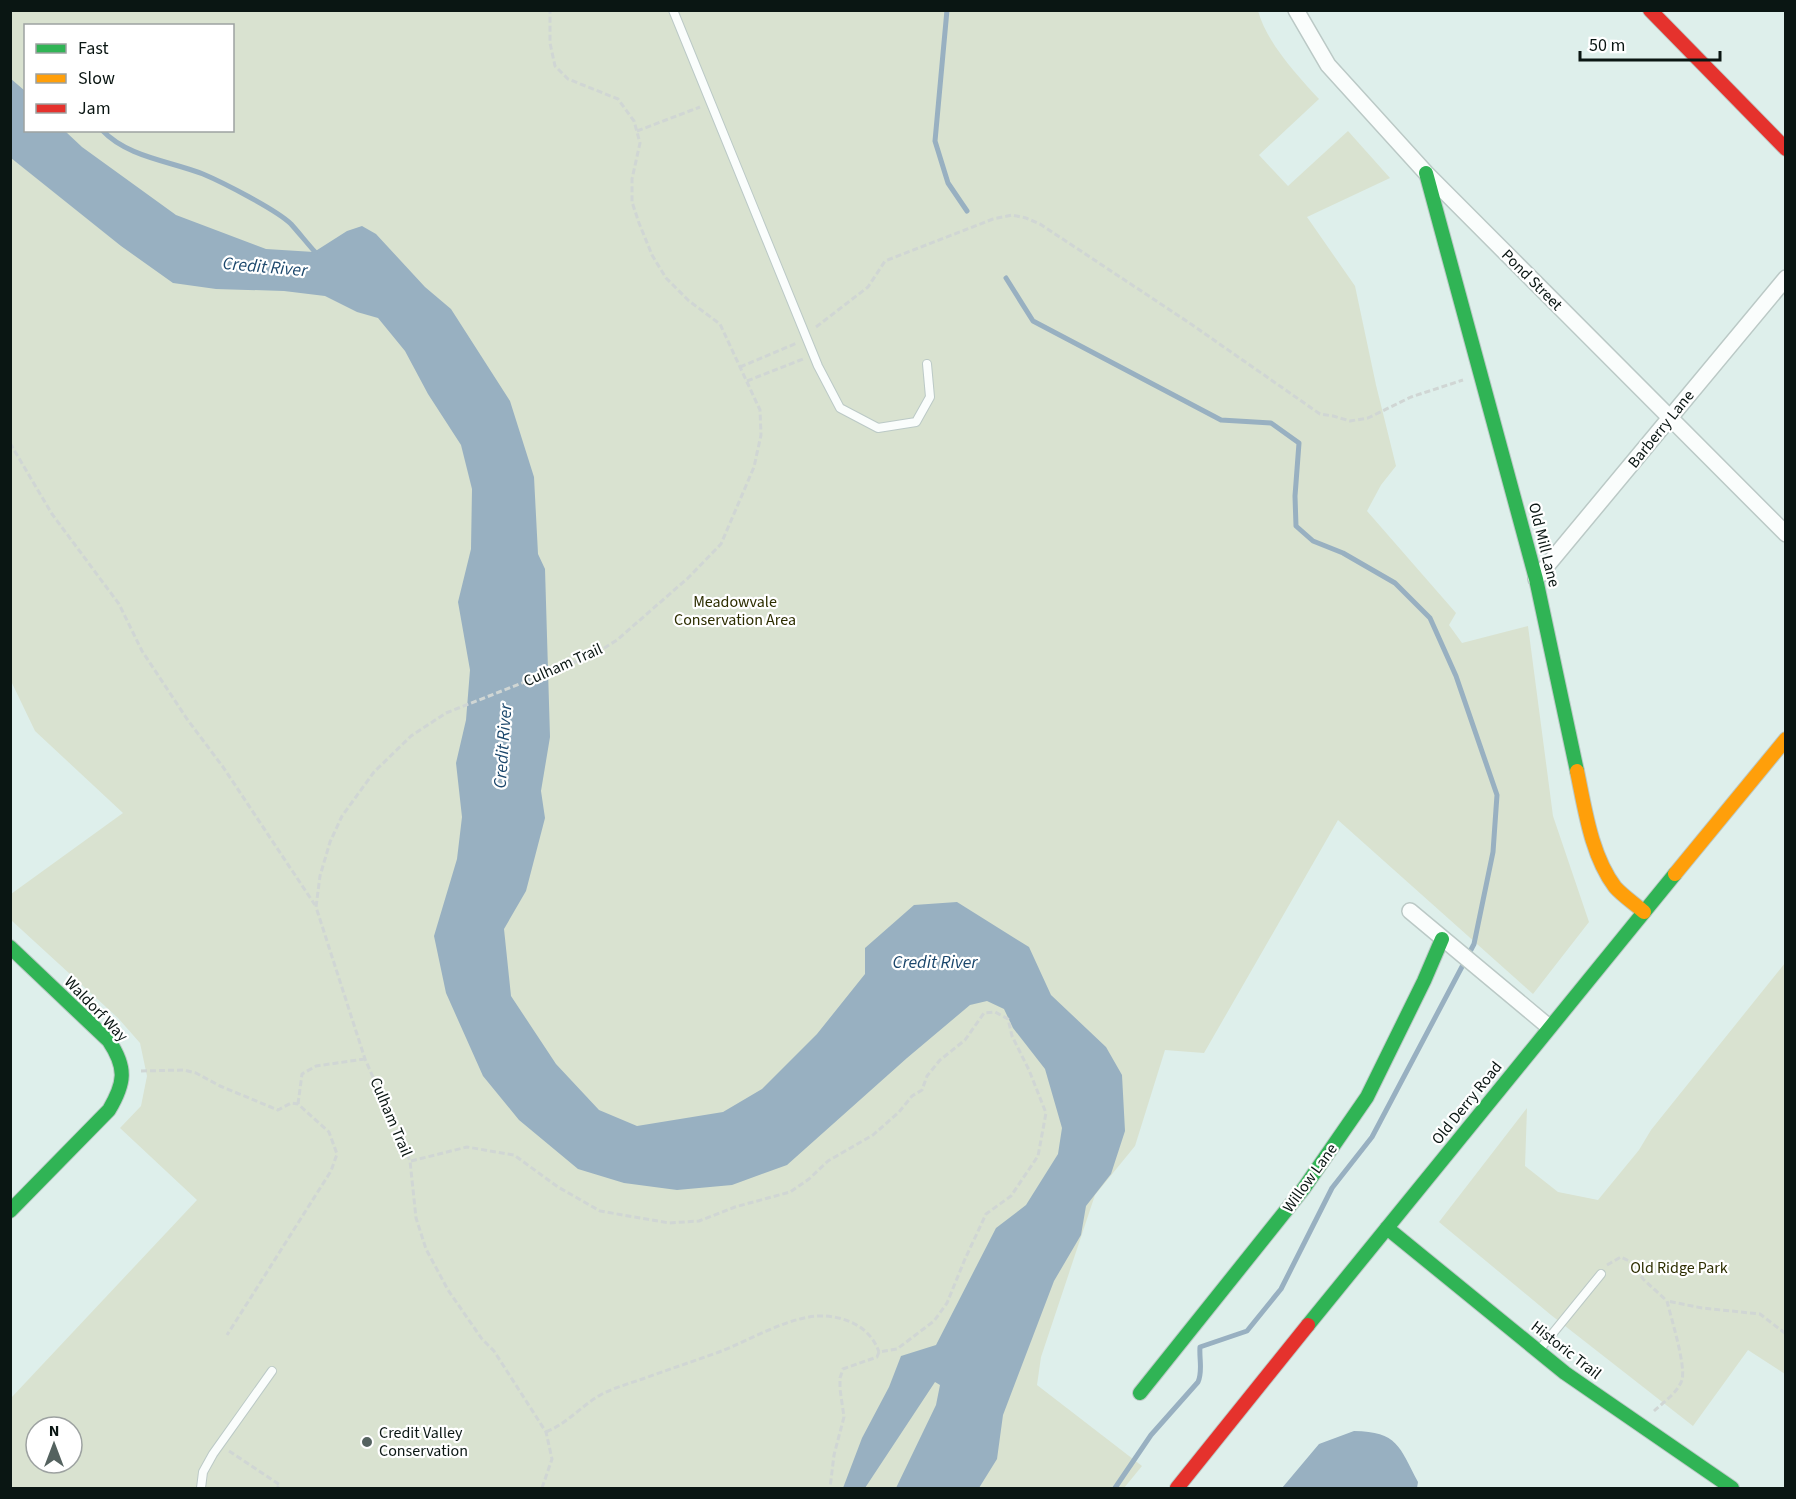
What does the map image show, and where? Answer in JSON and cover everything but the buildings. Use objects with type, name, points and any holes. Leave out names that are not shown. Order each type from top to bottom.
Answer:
[{"type":"street","name":"Pond Street","points":[[1296,10],[1328,64],[1426,173],[1785,534]]},
{"type":"street","points":[[1650,10],[1785,149]]},
{"type":"street","name":"Old Mill Lane","points":[[1426,173],[1536,579],[1585,809],[1600,861],[1616,888],[1644,912]]},
{"type":"street","name":"Barberry Lane","points":[[1536,579],[1785,278]]},
{"type":"street","name":"Old Derry Road","points":[[1177,1488],[1785,739]]},
{"type":"street","points":[[1410,911],[1549,1027]]},
{"type":"street","name":"Willow Lane","points":[[1140,1393],[1304,1188],[1367,1097],[1420,991],[1448,944]]},
{"type":"street","name":"Waldorf Way","points":[[10,946],[109,1041],[117,1052],[124,1071]]},
{"type":"street","points":[[10,1211],[109,1110],[120,1092],[124,1071]]},
{"type":"street","name":"Historic Trail","points":[[1387,1228],[1565,1372],[1732,1488]]},
{"type":"lane","points":[[673,10],[813,355],[840,408],[878,428],[916,422],[930,397],[927,364]]},
{"type":"lane","points":[[1539,1351],[1601,1274]]},
{"type":"lane","points":[[201,1488],[203,1472],[272,1371]]},
{"type":"path","points":[[550,10],[550,43],[555,66],[568,79],[618,99],[634,120],[637,131],[710,103]]},
{"type":"path","name":"Culham Trail","points":[[542,1488],[552,1459],[546,1432],[494,1351],[448,1290],[426,1249],[416,1218],[410,1161],[366,1059],[316,907],[320,876],[330,842],[346,809],[374,772],[411,736],[446,713],[594,655],[617,640],[688,578],[721,543],[754,467],[761,435],[760,410],[747,381],[720,324],[689,301],[666,278],[652,255],[632,202],[632,179],[640,143],[637,131]]},
{"type":"path","points":[[740,367],[806,337],[820,323],[868,287],[885,261],[1011,214],[1040,224],[1188,322],[1320,414],[1350,421],[1368,418],[1436,387],[1482,374]]},
{"type":"path","points":[[747,381],[813,355]]},
{"type":"path","points":[[10,443],[52,514],[119,604],[142,651],[316,907]]},
{"type":"path","points":[[410,1161],[467,1147],[513,1155],[558,1187],[600,1211],[669,1222],[699,1221],[735,1207],[790,1192],[809,1179],[828,1161],[873,1135],[899,1113],[912,1096],[922,1090],[927,1076],[940,1060],[965,1040],[984,1013],[995,1012],[1008,1019],[1011,1036],[1029,1070],[1046,1113],[1038,1156],[1011,1196],[986,1214],[964,1259],[948,1303],[934,1321],[897,1349],[879,1352]]},
{"type":"path","points":[[298,1104],[302,1074],[316,1066],[366,1059]]},
{"type":"path","points":[[124,1071],[184,1070],[196,1073],[231,1091],[278,1110],[291,1103],[298,1104],[329,1132],[336,1154],[331,1171],[227,1335]]},
{"type":"path","points":[[1601,1274],[1607,1263],[1621,1257],[1633,1263],[1643,1279],[1667,1301],[1702,1308],[1760,1314],[1785,1335]]},
{"type":"path","points":[[1639,1425],[1674,1392],[1682,1379],[1680,1352],[1667,1301]]},
{"type":"path","points":[[546,1432],[560,1426],[601,1395],[803,1319],[826,1316],[848,1320],[871,1336],[879,1352]]},
{"type":"path","points":[[830,1488],[834,1455],[844,1417],[840,1389],[843,1369],[877,1357],[879,1352]]},
{"type":"path","points":[[220,1445],[280,1485],[277,1488]]},
{"type":"green space","name":"Meadowvale Conservation Area","points":[[11,11],[1258,11],[1275,47],[1319,99],[1259,155],[1288,186],[1348,131],[1390,178],[1307,217],[1355,286],[1396,466],[1381,485],[1367,511],[1456,613],[1449,625],[1462,643],[1528,626],[1553,816],[1589,922],[1533,994],[1338,820],[1204,1053],[1165,1050],[1135,1146],[1095,1195],[1041,1357],[1037,1385],[1142,1466],[1124,1488],[11,1488],[11,1398],[197,1200],[120,1128],[141,1106],[147,1076],[140,1043],[118,1018],[11,920],[11,894],[123,813],[35,731],[11,681]]},
{"type":"green space","name":"Old Ridge Park","points":[[1785,963],[1785,1374],[1748,1350],[1693,1426],[1551,1315],[1439,1222],[1527,1108],[1525,1166],[1558,1192],[1598,1200]]},
{"type":"water","name":"Credit River","points":[[10,78],[24,90],[24,132],[66,132],[82,147],[176,215],[266,249],[314,252],[347,231],[362,226],[376,234],[425,287],[451,309],[510,401],[534,477],[538,554],[545,569],[550,737],[541,791],[545,818],[526,891],[504,929],[511,996],[556,1064],[599,1110],[637,1126],[723,1112],[762,1089],[817,1034],[865,974],[865,948],[914,905],[957,902],[1029,947],[1051,995],[1106,1047],[1122,1075],[1125,1131],[1111,1174],[1086,1206],[1081,1235],[1054,1281],[1003,1415],[997,1459],[979,1488],[896,1488],[936,1405],[940,1385],[935,1382],[865,1488],[843,1488],[862,1438],[889,1387],[901,1356],[936,1345],[996,1228],[1026,1205],[1058,1154],[1062,1128],[1045,1069],[1013,1028],[1004,1009],[987,1001],[970,1005],[787,1165],[732,1185],[677,1190],[624,1183],[578,1169],[519,1120],[483,1076],[446,993],[434,936],[457,859],[462,817],[456,763],[466,720],[470,670],[458,602],[471,549],[472,489],[461,445],[428,394],[405,351],[378,318],[357,312],[325,296],[284,291],[216,289],[173,283],[121,246],[11,158]]},
{"type":"water","points":[[1354,1431],[1380,1434],[1395,1443],[1418,1482],[1417,1488],[1282,1488],[1319,1444]]},
{"type":"waterway","points":[[947,10],[935,141],[948,183],[967,211]]},
{"type":"waterway","points":[[104,132],[136,152],[203,174],[262,204],[291,224],[315,252]]},
{"type":"waterway","points":[[1006,278],[1033,321],[1221,420],[1271,423],[1299,443],[1295,496],[1296,526],[1313,541],[1343,553],[1395,583],[1430,618],[1456,676],[1497,795],[1493,852],[1474,944],[1372,1137],[1332,1188],[1281,1289],[1247,1331],[1200,1347],[1201,1369],[1198,1382],[1151,1435],[1115,1488]]},
{"type":"traffic: fast","points":[[1426,173],[1536,579],[1577,771]]},
{"type":"traffic: fast","points":[[1308,1325],[1675,874]]},
{"type":"traffic: fast","points":[[1140,1393],[1304,1188],[1367,1097],[1442,939]]},
{"type":"traffic: fast","points":[[10,947],[109,1041],[119,1059],[122,1076],[118,1092],[109,1110],[10,1211]]},
{"type":"traffic: fast","points":[[1387,1228],[1565,1373],[1732,1488]]},
{"type":"traffic: slow","points":[[1675,874],[1786,739]]},
{"type":"traffic: slow","points":[[1577,771],[1586,816],[1600,861],[1615,887],[1644,912]]},
{"type":"traffic: jam","points":[[1650,10],[1786,149]]},
{"type":"traffic: jam","points":[[1177,1488],[1308,1325]]},
{"type":"place","name":"Credit Valley Conservation","points":[[367,1442]]}]
